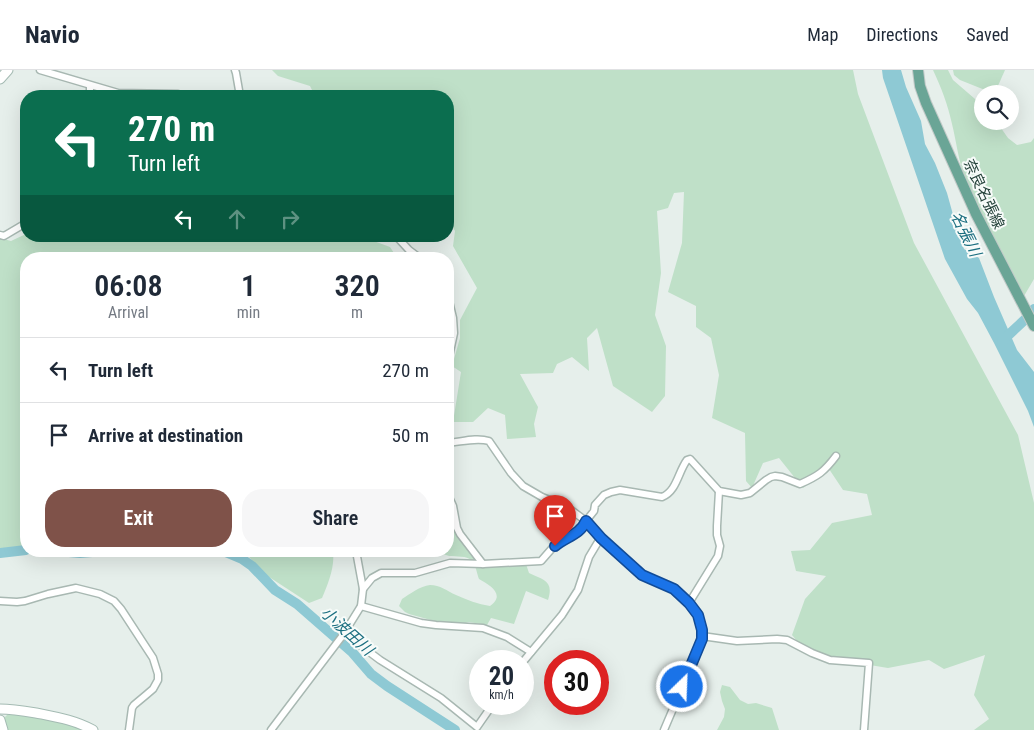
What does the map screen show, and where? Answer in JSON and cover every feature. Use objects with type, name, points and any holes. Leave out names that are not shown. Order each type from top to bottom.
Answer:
[{"type":"main road","points":[[0,79],[8,70]]},
{"type":"main road","name":"奈良名張線","points":[[918,70],[920,86],[926,103],[976,214],[1033,324]]},
{"type":"main road","points":[[0,709],[59,717],[77,722],[93,730]]},
{"type":"main road","points":[[0,720],[3,730]]},
{"type":"street","points":[[40,70],[106,90]]},
{"type":"street","points":[[235,70],[239,90]]},
{"type":"street","points":[[0,235],[4,236],[20,227]]},
{"type":"street","points":[[402,242],[412,252]]},
{"type":"street","points":[[454,442],[473,440],[489,442],[522,486],[566,507],[586,521],[601,538],[642,575],[674,589],[689,603],[698,615],[702,630],[698,650],[664,730]]},
{"type":"street","points":[[363,589],[372,578],[381,573],[415,573],[450,563],[484,564],[542,561],[562,539],[576,534],[583,527],[594,511],[595,505],[604,495],[620,490],[662,497],[668,495],[673,489],[687,460],[690,459],[719,491],[741,495],[750,493],[766,480],[775,476],[800,484],[818,476],[836,456]]},
{"type":"street","points":[[689,603],[718,556],[720,546],[717,534],[719,491]]},
{"type":"street","points":[[454,512],[460,534],[484,564]]},
{"type":"street","points":[[533,650],[562,614],[578,590],[589,556],[601,538]]},
{"type":"street","points":[[271,730],[344,634],[361,606],[363,589],[357,557]]},
{"type":"street","points":[[0,601],[25,601],[76,588],[105,596],[117,605],[153,658],[158,674],[158,680],[153,688],[132,708],[129,730]]},
{"type":"street","points":[[361,606],[436,625],[483,628],[507,637],[528,650]]},
{"type":"street","points":[[344,634],[380,660],[441,698],[477,726],[485,715]]},
{"type":"street","points":[[702,636],[737,641],[787,640],[830,660],[869,663],[864,730]]},
{"type":"green space","points":[[272,70],[853,70],[858,94],[914,243],[1018,435],[1034,503],[1034,730],[974,730],[989,719],[974,695],[985,655],[944,669],[929,660],[888,668],[809,655],[792,635],[805,599],[826,576],[796,571],[791,551],[810,550],[832,523],[872,515],[867,494],[843,490],[829,469],[803,488],[779,458],[763,463],[752,488],[746,481],[745,433],[712,418],[719,375],[711,338],[696,327],[696,306],[668,292],[682,243],[684,192],[674,193],[668,208],[657,211],[661,273],[655,315],[666,346],[665,396],[652,412],[613,386],[597,328],[587,338],[589,371],[572,357],[557,364],[553,373],[520,374],[538,407],[534,424],[536,437],[507,439],[505,415],[488,408],[473,422],[454,422],[461,372],[454,367],[454,359],[460,338],[460,320],[477,288],[453,246],[455,231],[454,90],[312,90],[310,86],[278,76]]},
{"type":"green space","points":[[933,70],[948,70],[953,80],[974,98],[974,130],[1002,130],[1008,138],[1017,145],[1031,142],[1034,138],[1034,279],[1024,296],[969,188],[961,166],[948,110]]},
{"type":"green space","points":[[953,70],[1005,70],[998,85],[974,86],[960,80],[954,75]]},
{"type":"green space","points":[[20,237],[20,242],[376,242],[390,247],[393,252],[20,252],[20,548],[0,548],[0,238],[11,241]]},
{"type":"green space","points":[[454,529],[461,540],[474,545],[480,561],[526,564],[529,573],[549,585],[550,594],[548,600],[526,591],[514,624],[491,618],[487,625],[469,622],[458,625],[445,624],[409,614],[399,606],[402,599],[419,589],[434,585],[473,602],[490,606],[497,598],[495,591],[479,579],[472,561],[464,557],[454,556]]},
{"type":"green space","points":[[249,557],[333,557],[329,581],[322,598],[309,603],[263,573]]},
{"type":"green space","points":[[722,685],[730,687],[740,700],[748,704],[756,703],[772,708],[779,730],[717,730],[724,717],[725,709],[720,692]]},
{"type":"green space","points":[[8,714],[56,721],[83,730],[7,730],[3,719]]},
{"type":"water","points":[[882,70],[901,70],[906,87],[921,121],[925,144],[947,193],[964,249],[979,258],[1017,350],[1034,372],[1034,427],[994,343],[945,259],[883,78]]},
{"type":"waterway","points":[[1002,341],[1034,309]]},
{"type":"waterway","name":"小波田川","points":[[0,553],[20,551]]},
{"type":"waterway","name":"小波田川","points":[[237,557],[252,566],[275,590],[297,604],[352,652],[371,674],[455,730]]},
{"type":"route","points":[[555,546],[562,539],[576,534],[586,521],[601,538],[642,575],[674,589],[689,603],[700,620],[702,636],[682,687]]},
{"type":"water label","name":"名張川","points":[[966,234]]}]
